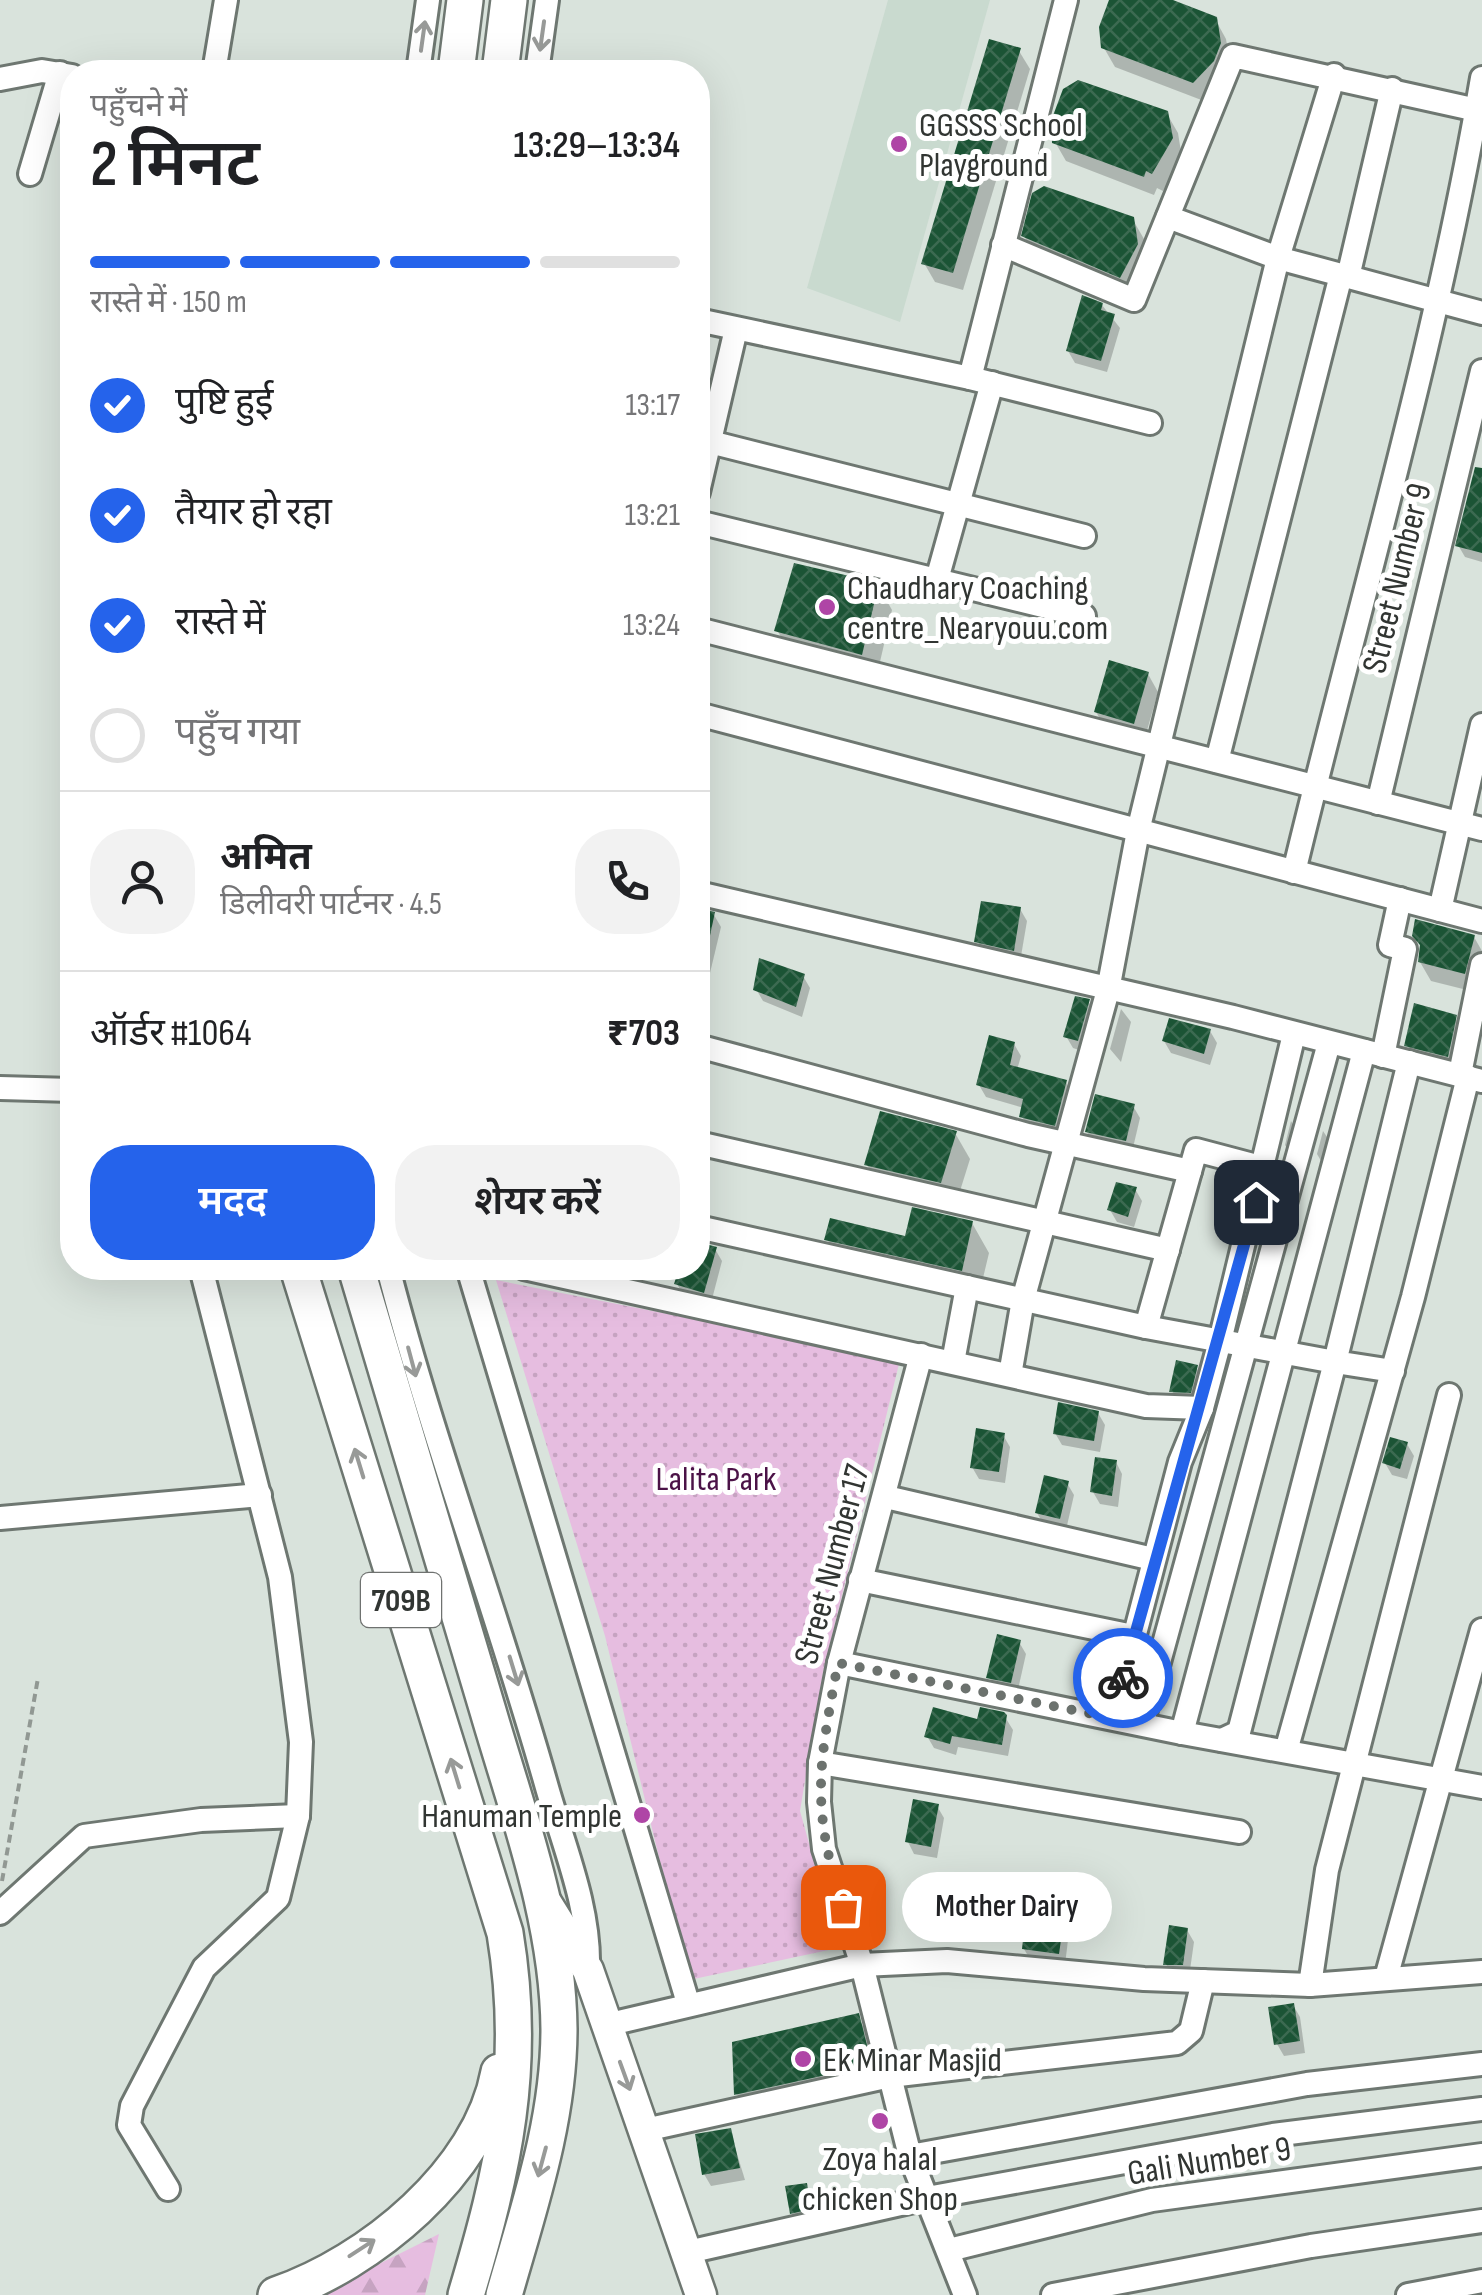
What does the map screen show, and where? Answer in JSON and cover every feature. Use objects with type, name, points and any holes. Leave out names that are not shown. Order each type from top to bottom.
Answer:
[{"type":"highway","points":[[458,60],[465,0]]},
{"type":"highway","points":[[502,60],[509,0]]},
{"type":"highway","name":"709B","points":[[302,1280],[505,1933],[515,2015],[513,2097],[497,2190],[466,2295]]},
{"type":"highway","name":"709B","points":[[360,1280],[540,1893],[558,1994],[555,2098],[541,2166],[504,2295]]},
{"type":"highway","points":[[276,2295],[335,2266],[419,2207],[452,2174],[474,2143],[494,2096],[500,2063],[505,1933]]},
{"type":"main road","points":[[540,1893],[588,1970],[702,2295]]},
{"type":"street","points":[[216,60],[226,0]]},
{"type":"street","points":[[420,60],[428,0]]},
{"type":"street","points":[[539,60],[547,0]]},
{"type":"street","points":[[936,583],[960,502],[1003,245],[1066,0]]},
{"type":"street","points":[[1003,245],[1134,300],[1233,56],[1392,89],[1478,119]]},
{"type":"street","points":[[0,79],[18,73],[60,74]]},
{"type":"street","points":[[1010,1375],[1023,1300],[1108,990],[1138,831],[1278,258],[1334,75]]},
{"type":"street","points":[[1294,872],[1439,301],[1478,119],[1482,78]]},
{"type":"street","points":[[1216,761],[1392,89]]},
{"type":"street","points":[[30,174],[60,91]]},
{"type":"street","points":[[1168,217],[1278,258],[1482,312]]},
{"type":"street","points":[[710,323],[981,381],[1150,423]]},
{"type":"street","points":[[736,329],[710,442],[1084,536]]},
{"type":"street","name":"Street Number 9","points":[[1378,803],[1482,370]]},
{"type":"street","points":[[710,525],[1084,616]]},
{"type":"street","points":[[710,631],[1482,830]]},
{"type":"street","points":[[710,717],[1482,920]]},
{"type":"street","points":[[1440,910],[1457,823],[1481,736]]},
{"type":"street","points":[[710,896],[1470,1077]]},
{"type":"street","points":[[1182,1733],[1284,1351],[1404,949],[1390,945],[1400,899]]},
{"type":"street","points":[[1286,1750],[1470,1077],[1482,965]]},
{"type":"street","points":[[1113,1718],[1180,1462],[1202,1408],[1220,1341],[1294,1034]]},
{"type":"street","points":[[1142,1724],[1329,1043]]},
{"type":"street","points":[[710,1049],[1065,1144],[1190,1171]]},
{"type":"street","points":[[1222,1740],[1239,1732],[1410,1062]]},
{"type":"street","points":[[0,1088],[60,1090]]},
{"type":"street","points":[[710,1146],[1168,1250]]},
{"type":"street","points":[[1146,1327],[1196,1150],[1264,1168]]},
{"type":"street","points":[[710,1230],[1146,1327],[1392,1371]]},
{"type":"street","points":[[168,2189],[129,2125],[132,2106],[204,1968],[278,1898],[286,1880],[298,1816],[301,1742],[280,1577],[204,1280]]},
{"type":"street","points":[[391,1280],[420,1392],[514,1668],[579,1892],[588,1970]]},
{"type":"street","points":[[472,1280],[688,2003]]},
{"type":"street","points":[[624,1280],[921,1356],[1146,1406],[1202,1408]]},
{"type":"street","points":[[952,1362],[967,1287]]},
{"type":"street","name":"Street Number 17","points":[[921,1356],[886,1497],[838,1663],[820,1763],[824,1849],[862,1965],[910,2156],[965,2295]]},
{"type":"street","points":[[1310,1984],[1328,1870],[1353,1763],[1449,1395]]},
{"type":"street","points":[[0,1518],[260,1495]]},
{"type":"street","points":[[886,1497],[1153,1560]]},
{"type":"street","points":[[860,1580],[1134,1636]]},
{"type":"street","points":[[1386,1978],[1482,1630]]},
{"type":"street","points":[[838,1663],[1182,1733],[1482,1788]]},
{"type":"street","points":[[820,1763],[1239,1832]]},
{"type":"street","points":[[0,1913],[84,1836],[201,1820],[298,1816]]},
{"type":"street","points":[[606,2025],[862,1965],[946,1961],[1203,1981],[1310,1984],[1482,1972]]},
{"type":"street","points":[[645,2130],[890,2076],[1177,2043],[1191,2031],[1203,1981]]},
{"type":"street","points":[[910,2156],[1290,2087],[1482,2064]]},
{"type":"street","points":[[688,2252],[927,2198],[1273,2135],[1482,2109]]},
{"type":"street","name":"Gali Number 9","points":[[949,2250],[1152,2200],[1482,2154]]},
{"type":"street","points":[[1054,2295],[1311,2246],[1482,2220]]},
{"type":"street","points":[[1408,2295],[1482,2282]]},
{"type":"path","points":[[0,1890],[38,1678]]},
{"type":"shaded area","name":"GGSSS School Playground","points":[[888,0],[990,0],[900,322],[807,288]]},
{"type":"green space","name":"Lalita Park","points":[[496,1280],[900,1360],[823,1672],[800,1811],[838,1948],[689,1980],[605,1636]]},
{"type":"green space","points":[[439,2234],[425,2295],[317,2295]]},
{"type":"building","points":[[1109,0],[1173,0],[1217,17],[1221,43],[1214,61],[1193,83],[1101,48],[1099,27]]},
{"type":"building","points":[[989,39],[1021,48],[953,273],[921,264]]},
{"type":"building","points":[[1078,80],[1168,111],[1173,138],[1152,174],[1146,171],[1144,177],[1052,143],[1051,121],[1063,89]]},
{"type":"building","points":[[1044,186],[1134,217],[1138,244],[1120,278],[1021,236],[1032,193]]},
{"type":"building","points":[[1082,295],[1103,303],[1101,310],[1115,314],[1101,361],[1066,351]]},
{"type":"building","points":[[1475,467],[1482,468],[1482,553],[1455,546]]},
{"type":"building","name":"Chaudhary Coaching centre_Nearyouu.com","points":[[794,563],[879,583],[862,655],[774,631]]},
{"type":"building","points":[[1109,660],[1149,672],[1134,724],[1094,712]]},
{"type":"building","points":[[981,901],[1021,907],[1014,951],[974,942]]},
{"type":"building","points":[[1415,919],[1475,935],[1465,974],[1418,962],[1420,945],[1412,936]]},
{"type":"building","points":[[759,958],[805,974],[796,1007],[753,990]]},
{"type":"building","points":[[1075,996],[1090,999],[1078,1041],[1063,1037]]},
{"type":"building","points":[[1414,1003],[1457,1015],[1448,1057],[1404,1046]]},
{"type":"building","points":[[1169,1018],[1211,1029],[1204,1054],[1162,1041]]},
{"type":"building","points":[[989,1035],[1015,1042],[1010,1065],[1067,1080],[1055,1126],[1019,1117],[1023,1099],[976,1085]]},
{"type":"building","points":[[1095,1094],[1135,1104],[1126,1141],[1085,1132]]},
{"type":"building","points":[[880,1111],[957,1131],[941,1183],[864,1165]]},
{"type":"building","points":[[1116,1182],[1137,1187],[1128,1217],[1107,1210]]},
{"type":"building","points":[[912,1207],[973,1221],[962,1271],[824,1240],[830,1218],[905,1236]]},
{"type":"building","points":[[710,1245],[717,1247],[710,1272]]},
{"type":"building","points":[[675,1280],[708,1280],[704,1293],[674,1284]]},
{"type":"building","points":[[1176,1360],[1198,1365],[1191,1393],[1169,1392]]},
{"type":"building","points":[[1058,1402],[1099,1411],[1094,1441],[1053,1434]]},
{"type":"building","points":[[976,1428],[1005,1433],[999,1472],[970,1468]]},
{"type":"building","points":[[1390,1437],[1408,1442],[1400,1469],[1382,1463]]},
{"type":"building","points":[[1095,1457],[1117,1460],[1112,1496],[1090,1492]]},
{"type":"building","points":[[1044,1475],[1069,1481],[1060,1519],[1035,1513]]},
{"type":"building","points":[[997,1634],[1021,1640],[1011,1683],[986,1678]]},
{"type":"building","points":[[933,1707],[977,1719],[980,1707],[1004,1712],[1007,1715],[1002,1745],[952,1736],[950,1744],[924,1737]]},
{"type":"building","points":[[913,1799],[939,1804],[931,1847],[905,1842]]},
{"type":"building","points":[[1025,1921],[1063,1926],[1059,1954],[1022,1949]]},
{"type":"building","points":[[1169,1925],[1188,1928],[1183,1965],[1163,1965]]},
{"type":"building","points":[[1294,2003],[1300,2041],[1274,2045],[1268,2007]]},
{"type":"building","name":"Ek Minar Masjid","points":[[859,2013],[872,2065],[734,2095],[732,2042]]},
{"type":"building","points":[[731,2128],[740,2168],[702,2175],[695,2134]]},
{"type":"building","points":[[807,2183],[811,2209],[790,2214],[785,2186]]},
{"type":"way so far","points":[[843,1907],[824,1849],[819,1802],[820,1763],[838,1663],[1113,1718],[1123,1678]]},
{"type":"place","name":"GGSSS School Playground","points":[[899,144]]},
{"type":"place","name":"Chaudhary Coaching centre_Nearyouu.com","points":[[827,607]]},
{"type":"place","name":"Hanuman Temple","points":[[642,1815]]},
{"type":"place","name":"Mother Dairy","points":[[843,1907]]},
{"type":"place","name":"Ek Minar Masjid","points":[[803,2059]]},
{"type":"place","name":"Zoya halal chicken Shop","points":[[880,2121]]},
{"type":"route","points":[[1123,1678],[1180,1462],[1202,1408],[1256,1202]]}]
